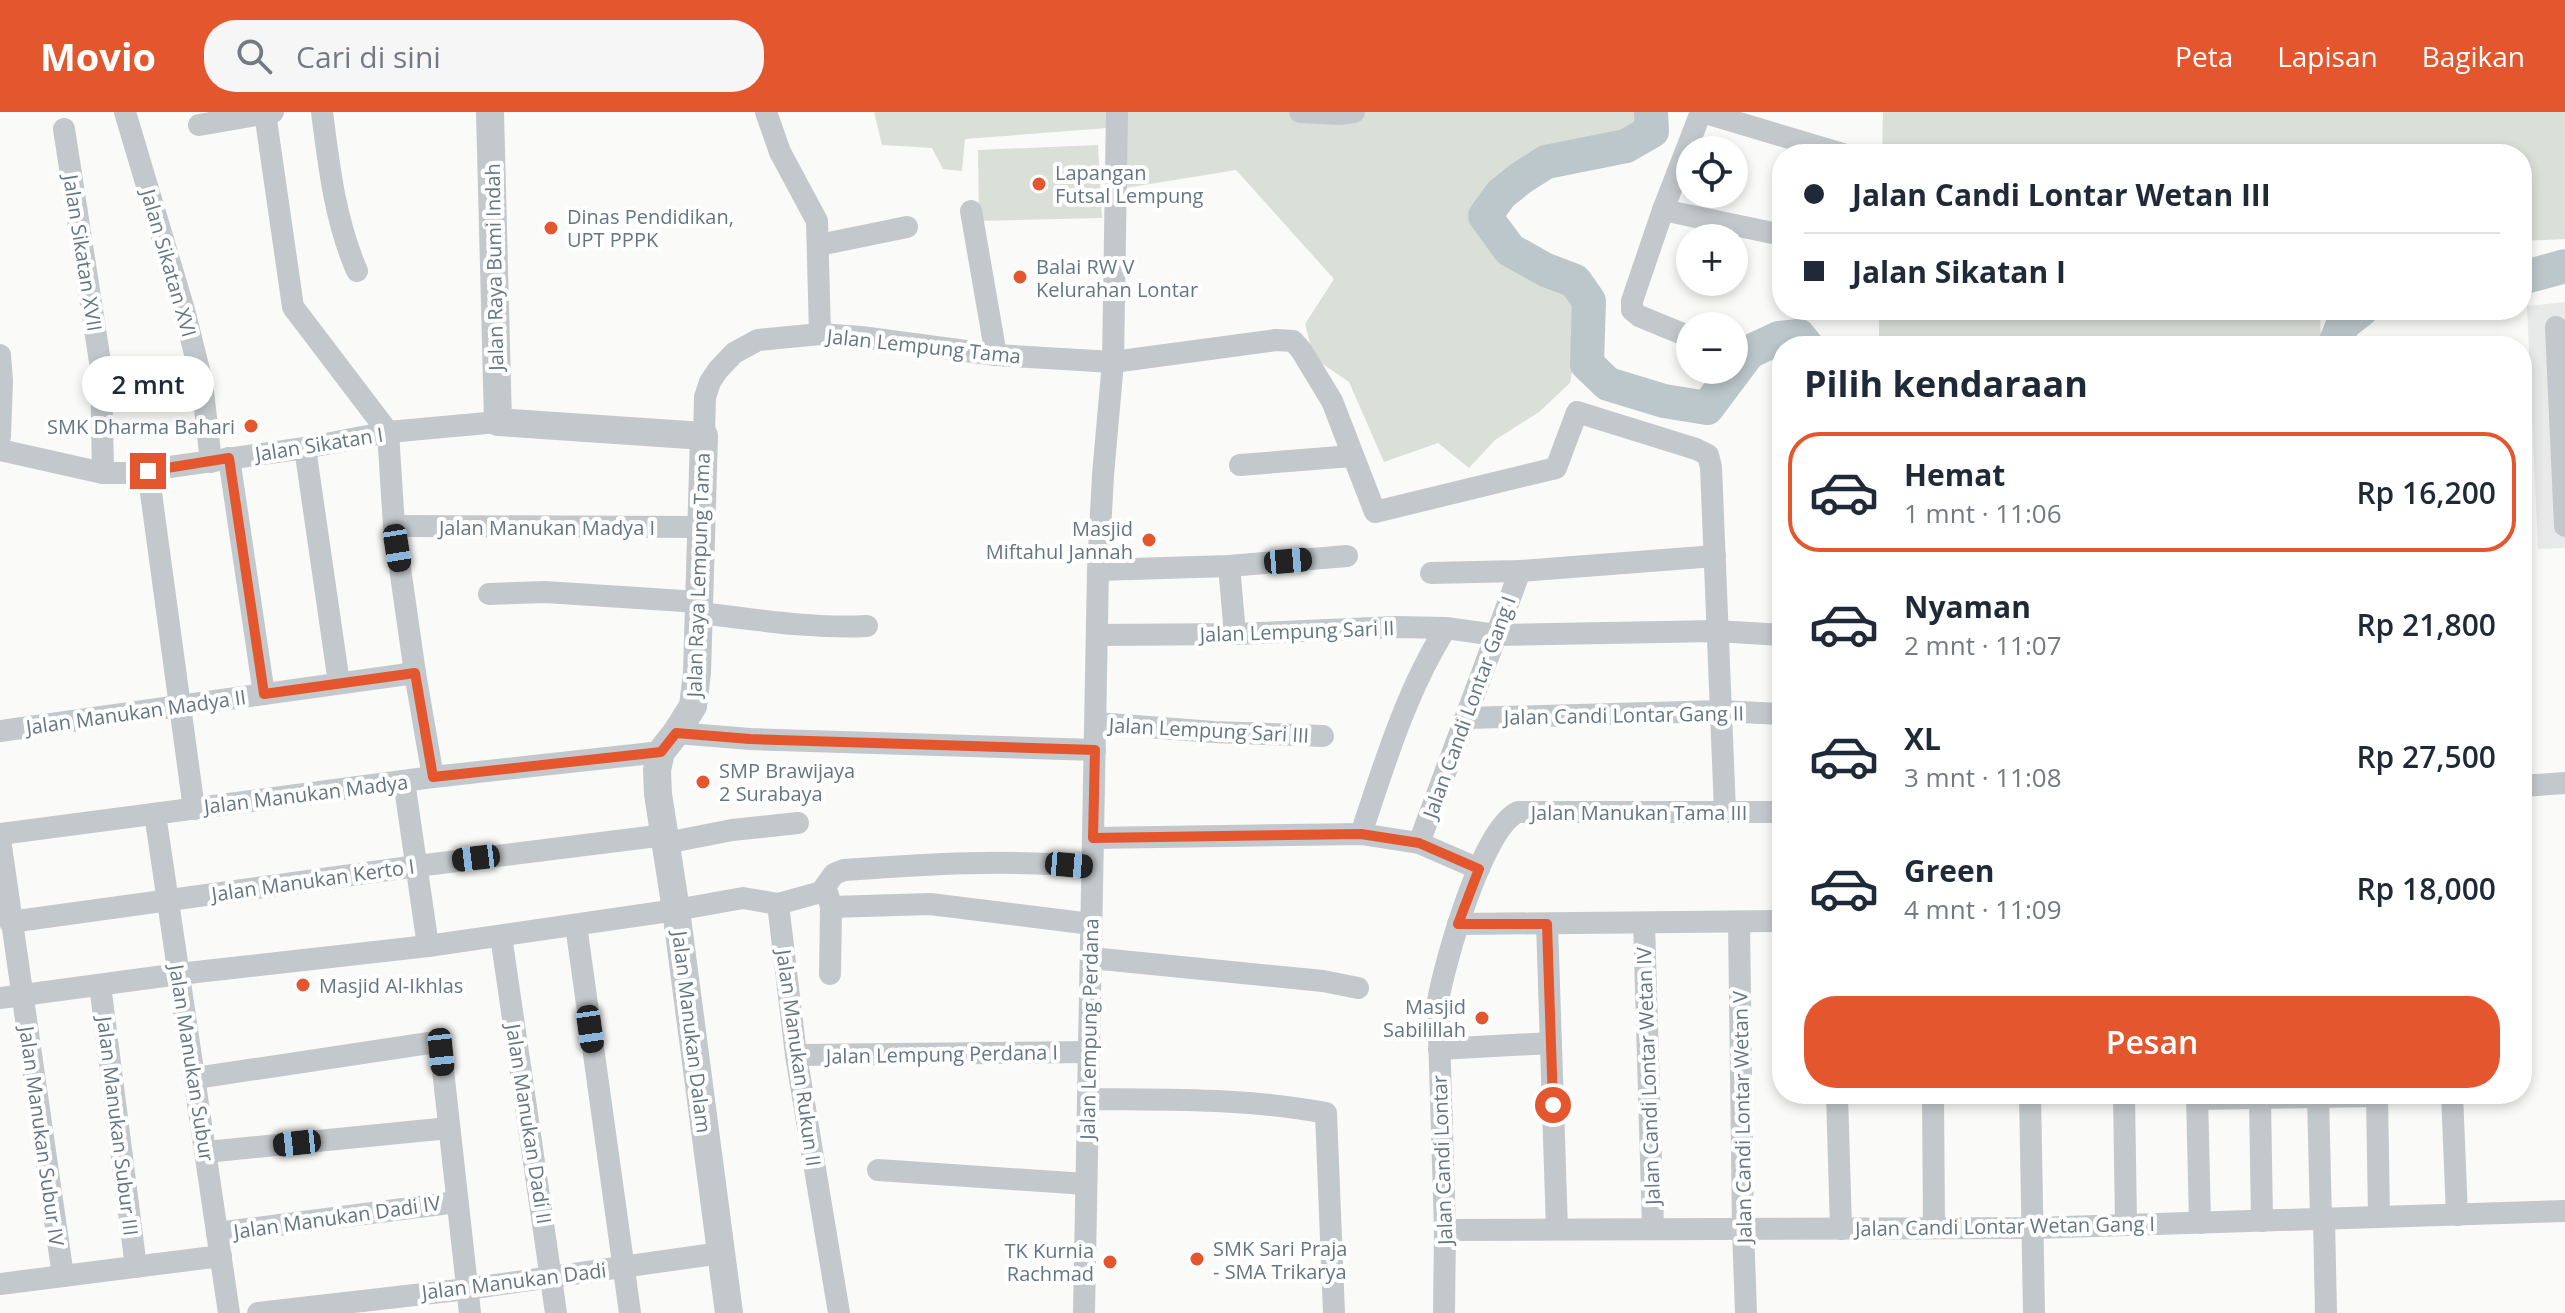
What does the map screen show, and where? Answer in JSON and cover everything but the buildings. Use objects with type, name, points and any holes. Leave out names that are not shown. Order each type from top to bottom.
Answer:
[{"type":"street","name":"Jalan Sikatan XVI","points":[[125,112],[184,310],[202,382],[220,460],[264,694]]},
{"type":"street","points":[[322,112],[337,213],[342,235],[357,271]]},
{"type":"street","name":"Jalan Raya Bumi Indah","points":[[490,112],[498,422]]},
{"type":"street","points":[[766,112],[780,152],[817,221],[820,334]]},
{"type":"street","name":"Jalan Lempung Perdana","points":[[1084,1313],[1098,570],[1113,362],[1117,112]]},
{"type":"street","points":[[1300,112],[1354,112]]},
{"type":"street","points":[[1676,331],[1639,316],[1632,310],[1632,301],[1663,210],[1702,112],[1809,144]]},
{"type":"street","points":[[199,125],[269,113],[293,307],[388,432],[394,526],[433,777]]},
{"type":"street","name":"Jalan Sikatan XVII","points":[[64,129],[101,368],[103,473]]},
{"type":"street","points":[[1663,210],[1772,233]]},
{"type":"street","points":[[971,211],[996,355]]},
{"type":"street","points":[[819,245],[907,227]]},
{"type":"street","points":[[2556,327],[2565,526]]},
{"type":"street","name":"Jalan Lempung Tama","points":[[704,436],[705,397],[710,382],[734,353],[758,340],[820,334],[996,355],[1113,362],[1262,341],[1293,341],[1332,401],[1352,456]]},
{"type":"street","points":[[0,355],[0,436]]},
{"type":"street","points":[[1240,465],[1352,456],[1375,512],[1556,468],[1577,412],[1708,455],[1711,467],[1725,811]]},
{"type":"street","name":"Jalan Sikatan I","points":[[0,450],[103,473],[148,471],[305,448],[388,432],[498,422]]},
{"type":"street","points":[[498,422],[704,436]]},
{"type":"street","name":"Jalan Raya Lempung Tama","points":[[668,743],[693,706],[697,673],[704,436]]},
{"type":"street","points":[[305,448],[339,683]]},
{"type":"street","points":[[148,471],[194,809]]},
{"type":"street","name":"Jalan Manukan Madya I","points":[[394,526],[701,527]]},
{"type":"street","points":[[1098,570],[1229,566],[1347,556]]},
{"type":"street","points":[[1431,573],[1520,571],[1715,556]]},
{"type":"street","points":[[1229,566],[1235,634]]},
{"type":"street","name":"Jalan Candi Lontar Gang I","points":[[1419,843],[1520,571]]},
{"type":"street","points":[[489,594],[545,592],[699,608],[792,623],[867,626]]},
{"type":"street","name":"Jalan Lempung Sari II","points":[[1098,635],[1235,634],[1359,627],[1446,628],[1496,635],[1716,631],[1772,634]]},
{"type":"street","points":[[1361,834],[1393,741],[1446,628]]},
{"type":"street","name":"Jalan Manukan Madya II","points":[[0,731],[415,673]]},
{"type":"street","name":"Jalan Candi Lontar Gang II","points":[[1467,718],[1721,711],[1772,714]]},
{"type":"street","name":"Jalan Lempung Sari III","points":[[1096,723],[1323,736]]},
{"type":"street","name":"Jalan Manukan Madya","points":[[0,837],[668,743],[750,739],[1095,750]]},
{"type":"street","name":"Jalan Manukan Dalam","points":[[668,743],[657,770],[658,794],[729,1313]]},
{"type":"street","points":[[404,781],[428,946]]},
{"type":"street","points":[[2532,785],[2565,783]]},
{"type":"street","name":"Jalan Manukan Tama III","points":[[1479,869],[1504,822],[1518,812],[1772,812]]},
{"type":"street","name":"Jalan Manukan Subur","points":[[155,814],[229,1313]]},
{"type":"street","name":"Jalan Manukan Kerto I","points":[[10,922],[417,866],[798,823]]},
{"type":"street","points":[[1093,838],[1361,834],[1419,843],[1479,869]]},
{"type":"street","name":"Jalan Manukan Subur IV","points":[[0,837],[10,922],[10,997],[63,1276]]},
{"type":"street","points":[[830,974],[828,897],[834,874],[844,870],[957,862],[1092,867]]},
{"type":"street","name":"Jalan Candi Lontar","points":[[1444,1313],[1445,1230],[1438,1001],[1458,924],[1479,869]]},
{"type":"street","points":[[10,997],[428,946],[743,898],[778,904],[821,892],[828,897],[930,904],[1091,924]]},
{"type":"street","name":"Jalan Manukan Rukun II","points":[[778,904],[796,1055],[839,1313]]},
{"type":"street","points":[[1458,924],[1772,921]]},
{"type":"street","name":"Jalan Candi Lontar Wetan V","points":[[1739,922],[1746,1313]]},
{"type":"street","name":"Jalan Candi Lontar Wetan IV","points":[[1644,923],[1653,1229]]},
{"type":"street","points":[[1547,924],[1557,1229]]},
{"type":"street","points":[[576,925],[630,1313]]},
{"type":"street","name":"Jalan Manukan Dadi II","points":[[501,936],[556,1313]]},
{"type":"street","points":[[1091,958],[1323,981],[1358,988]]},
{"type":"street","name":"Jalan Manukan Subur III","points":[[100,985],[136,1267]]},
{"type":"street","points":[[196,1078],[429,1043],[437,1045],[441,1052],[470,1313]]},
{"type":"street","points":[[1439,1049],[1551,1043]]},
{"type":"street","name":"Jalan Lempung Perdana I","points":[[796,1055],[1089,1052]]},
{"type":"street","points":[[1088,1099],[1190,1100],[1289,1106],[1326,1113],[1334,1313]]},
{"type":"street","points":[[1837,1104],[1841,1229]]},
{"type":"street","points":[[1933,1104],[1934,1228]]},
{"type":"street","points":[[2030,1104],[2034,1313]]},
{"type":"street","points":[[2124,1104],[2126,1225]]},
{"type":"street","points":[[2197,1104],[2200,1223]]},
{"type":"street","points":[[2260,1104],[2262,1221]]},
{"type":"street","points":[[2318,1104],[2326,1313]]},
{"type":"street","points":[[2377,1104],[2379,1217]]},
{"type":"street","points":[[2452,1104],[2457,1215]]},
{"type":"street","points":[[206,1152],[449,1128]]},
{"type":"street","points":[[878,1170],[1086,1184]]},
{"type":"street","name":"Jalan Manukan Dadi IV","points":[[217,1233],[457,1202]]},
{"type":"street","name":"Jalan Candi Lontar Wetan Gang I","points":[[1445,1230],[2033,1228],[2565,1211]]},
{"type":"street","name":"Jalan Manukan Dadi","points":[[258,1313],[389,1305],[467,1289],[721,1253]]},
{"type":"street","points":[[0,1284],[221,1256]]},
{"type":"shaded area","points":[[874,112],[1635,112],[1637,120],[1622,137],[1559,147],[1511,172],[1477,198],[1478,223],[1493,246],[1519,266],[1575,290],[1584,313],[1570,383],[1539,412],[1495,440],[1469,468],[1438,443],[1384,462],[1349,382],[1314,358],[1305,324],[1334,279],[1236,170],[1119,189],[1108,128],[965,139],[962,171],[943,169],[932,148],[882,145]]},
{"type":"shaded area","points":[[1883,112],[2565,112],[2565,239],[2532,241],[2532,144],[1882,144]]},
{"type":"shaded area","name":"Lapangan Futsal Lempung","points":[[1098,145],[1102,218],[979,221],[978,150]]},
{"type":"shaded area","points":[[2565,302],[2565,548],[2538,549],[2532,336],[2528,336],[2528,320],[2532,320],[2532,305]]},
{"type":"shaded area","points":[[1879,320],[2320,320],[2321,336],[1879,336]]},
{"type":"waterway","points":[[1651,112],[1652,131],[1626,146],[1546,162],[1501,194],[1485,216],[1510,250],[1546,270],[1575,281],[1589,301],[1587,364],[1608,384],[1664,401],[1707,408],[1749,352],[1772,341]]},
{"type":"waterway","points":[[2532,275],[2565,266]]},
{"type":"waterway","points":[[2338,336],[2348,320]]},
{"type":"place","name":"Lapangan Futsal Lempung","points":[[1039,184]]},
{"type":"place","name":"Dinas Pendidikan, UPT PPPK","points":[[551,228]]},
{"type":"place","name":"Balai RW V Kelurahan Lontar","points":[[1020,277]]},
{"type":"place","name":"SMK Dharma Bahari","points":[[251,426]]},
{"type":"place","name":"Masjid Miftahul Jannah","points":[[1149,540]]},
{"type":"place","name":"SMP Brawijaya 2 Surabaya","points":[[703,782]]},
{"type":"place","name":"Masjid Al-Ikhlas","points":[[303,985]]},
{"type":"place","name":"Masjid Sabilillah","points":[[1482,1018]]},
{"type":"place","name":"SMK Sari Praja - SMA Trikarya","points":[[1197,1259]]},
{"type":"place","name":"TK Kurnia Rachmad","points":[[1110,1262]]},
{"type":"route","points":[[148,471],[229,458],[264,694],[415,673],[433,777],[661,752],[676,733],[848,743],[1095,750],[1093,838],[1361,834],[1419,843],[1479,869],[1458,924],[1547,924],[1553,1105]]}]
